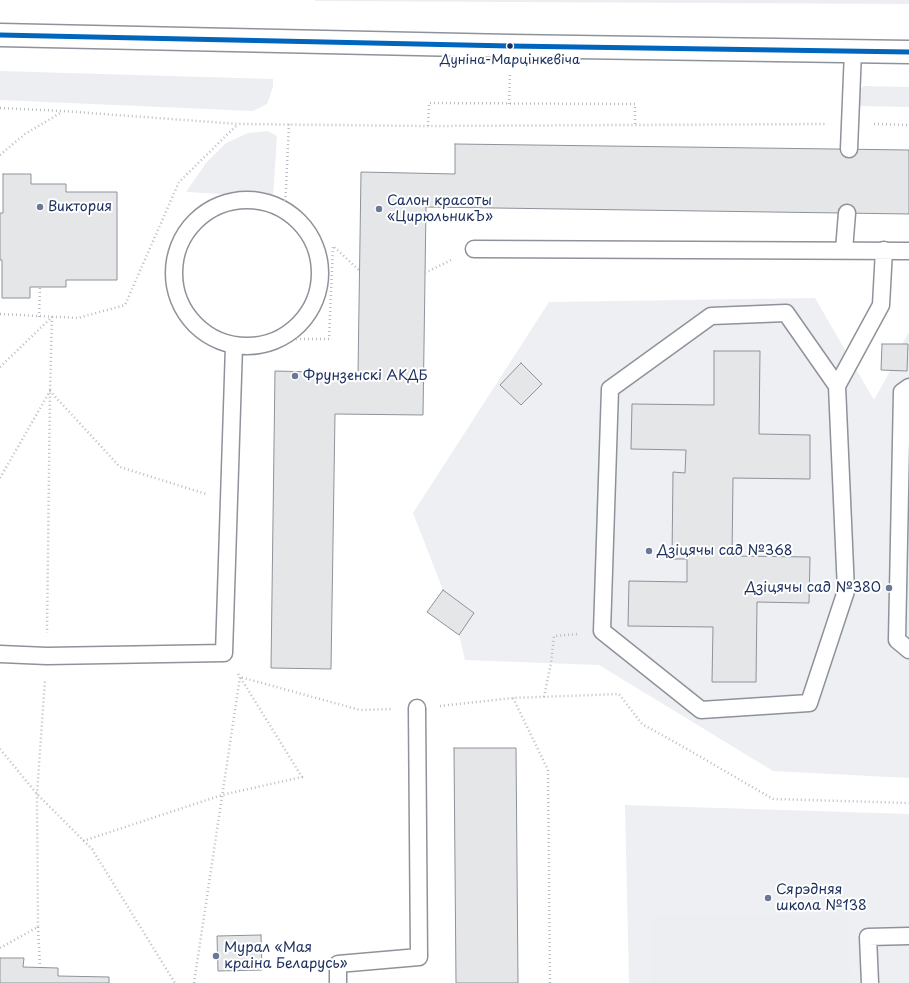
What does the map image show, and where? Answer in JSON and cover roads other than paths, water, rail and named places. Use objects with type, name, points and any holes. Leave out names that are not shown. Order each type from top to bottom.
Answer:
[{"type":"main road","points":[[0,35],[309,42],[909,52]]},
{"type":"lane","points":[[849,150],[853,51]]},
{"type":"lane","points":[[256,199],[285,209],[293,215],[310,234],[320,258],[318,294],[307,317],[297,328],[276,342],[260,346],[238,346],[211,337],[191,321],[181,305],[174,281],[174,266],[181,241],[191,225],[211,209],[231,201],[256,199]]},
{"type":"lane","points":[[844,250],[847,213]]},
{"type":"lane","points":[[474,250],[909,251]]},
{"type":"lane","points":[[836,386],[786,313],[711,316],[610,389],[602,631],[701,710],[809,703],[846,591],[836,386],[881,305],[884,250]]},
{"type":"lane","points":[[0,654],[47,656],[224,653],[229,501],[238,346]]},
{"type":"lane","points":[[909,387],[902,392],[897,640],[909,650]]},
{"type":"lane","points":[[338,983],[338,964],[419,957],[417,708]]},
{"type":"lane","points":[[870,983],[868,937],[909,936]]},
{"type":"place","name":"Дуніна-Марцінкевіча","points":[[510,46]]},
{"type":"place","name":"Виктория","points":[[40,207]]},
{"type":"place","name":"Салон красоты «ЦирюльникЪ»","points":[[379,209]]},
{"type":"place","name":"Фрунзенскі АКДБ","points":[[295,376]]},
{"type":"place","name":"Дзіцячы сад №368","points":[[649,551]]},
{"type":"place","name":"Дзіцячы сад №380","points":[[889,588]]},
{"type":"place","name":"Сярэдняя школа №138","points":[[768,898]]},
{"type":"place","name":"Мурал «Мая краіна Беларусь»","points":[[216,956]]}]
